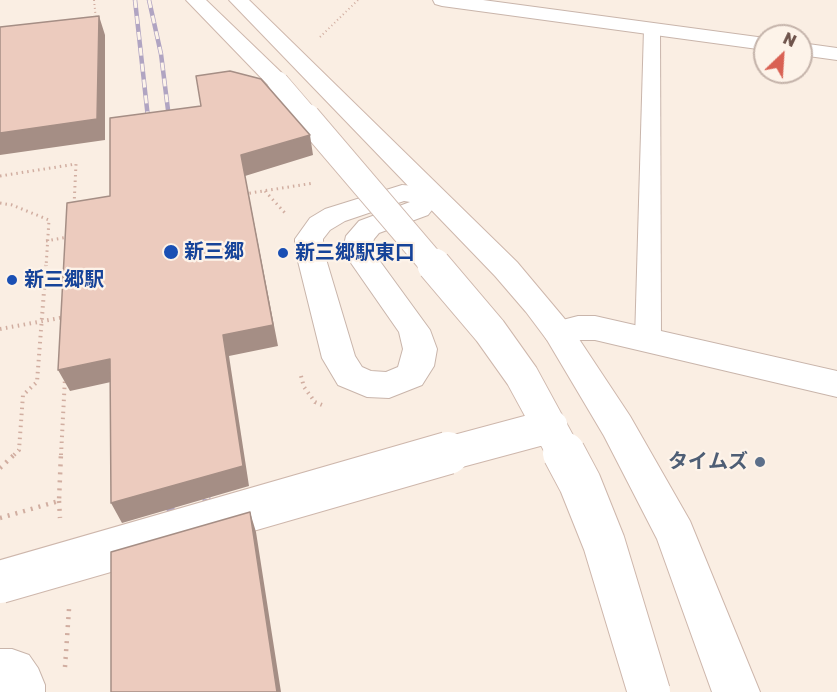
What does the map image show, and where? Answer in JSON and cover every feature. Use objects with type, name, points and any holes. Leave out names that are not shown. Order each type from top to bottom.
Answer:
[{"type":"street","points":[[195,0],[285,67],[431,195],[537,303],[617,426],[676,534],[736,692]]},
{"type":"street","points":[[238,0],[285,67],[490,331],[522,376],[580,483],[604,543],[649,692]]},
{"type":"street","points":[[442,0],[753,42]]},
{"type":"street","points":[[813,51],[837,54]]},
{"type":"street","points":[[402,193],[431,195],[418,209],[369,227],[360,236],[358,245],[360,253],[414,330],[420,349],[417,366],[410,376],[388,386],[367,384],[350,376],[339,358],[309,239],[320,224],[343,212],[402,193]]},
{"type":"street","points":[[313,262],[360,253]]},
{"type":"street","points":[[558,332],[595,328],[837,384]]},
{"type":"street","points":[[0,582],[464,448],[551,426]]},
{"type":"street","points":[[0,672],[12,672],[21,684],[21,692]]},
{"type":"lane","points":[[648,340],[652,29]]},
{"type":"path","points":[[94,0],[97,26]]},
{"type":"path","points":[[285,67],[358,0]]},
{"type":"path","points":[[0,176],[76,164],[74,216]]},
{"type":"path","points":[[238,195],[323,182]]},
{"type":"path","points":[[265,191],[285,214]]},
{"type":"path","points":[[0,203],[12,205],[49,220],[37,382],[23,395],[19,450],[0,468]]},
{"type":"path","points":[[46,241],[73,237]]},
{"type":"path","points":[[0,329],[72,315]]},
{"type":"path","points":[[0,518],[59,501],[66,374]]},
{"type":"building","points":[[99,16],[97,119],[0,133],[0,27]]},
{"type":"building","points":[[230,71],[261,79],[310,135],[241,155],[273,325],[223,335],[243,466],[111,503],[110,359],[58,370],[67,203],[110,196],[110,118],[201,106],[196,76]]},
{"type":"building","points":[[250,512],[277,692],[111,692],[111,552]]},
{"type":"railway","points":[[135,0],[148,118]]},
{"type":"railway","points":[[149,0],[161,54],[169,118]]},
{"type":"railway","points":[[148,117],[149,129]]},
{"type":"railway","points":[[169,117],[170,127]]},
{"type":"railway","points":[[205,482],[210,539]]},
{"type":"railway","points":[[170,491],[172,551]]},
{"type":"place","name":"新三郷","points":[[171,252]]},
{"type":"place","name":"新三郷駅東口","points":[[283,253]]},
{"type":"place","name":"新三郷駅","points":[[12,280]]},
{"type":"place","name":"タイムズ","points":[[760,462]]}]
